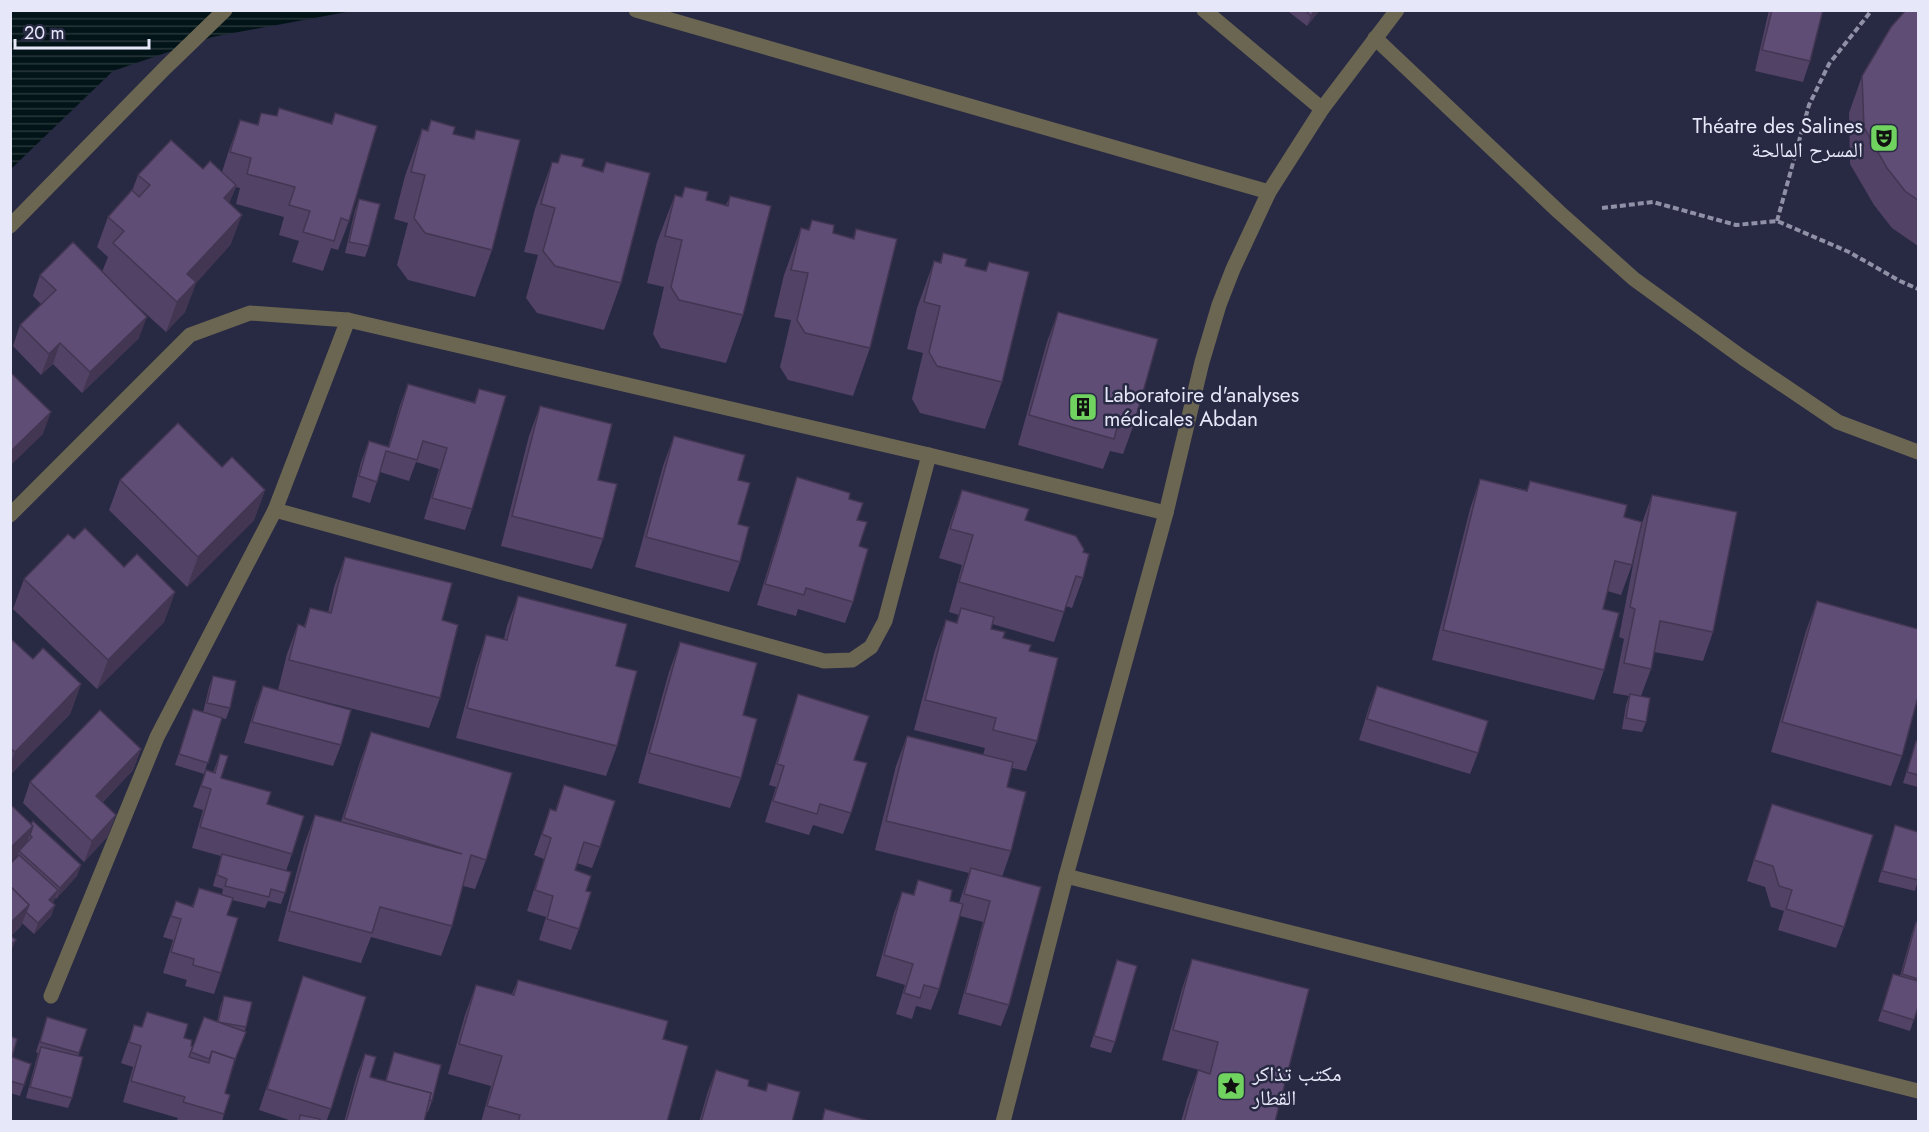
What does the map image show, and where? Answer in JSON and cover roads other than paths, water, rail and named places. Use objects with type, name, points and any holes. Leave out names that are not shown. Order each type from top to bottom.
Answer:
[{"type":"street","points":[[10,226],[225,10]]},
{"type":"street","points":[[636,10],[1269,192]]},
{"type":"street","points":[[1204,10],[1322,109]]},
{"type":"street","points":[[1003,1122],[1066,876],[1166,513],[1202,362],[1219,305],[1254,220],[1269,192],[1322,109],[1397,10]]},
{"type":"street","points":[[1375,38],[1559,212],[1634,279],[1743,358],[1838,422],[1918,452]]},
{"type":"street","points":[[10,515],[190,335],[250,313],[348,320],[929,455],[1166,513]]},
{"type":"street","points":[[51,996],[157,737],[275,510],[348,320]]},
{"type":"street","points":[[275,510],[824,661],[852,660],[871,647],[885,621],[929,455]]},
{"type":"street","points":[[1066,876],[1918,1091]]},
{"type":"place","name":"Théatre des Salines المسرح المالحة","points":[[1884,138]]},
{"type":"place","name":"Laboratoire d'analyses médicales Abdan","points":[[1083,407]]},
{"type":"place","name":"مكتب تذاكر القطار","points":[[1231,1086]]}]
